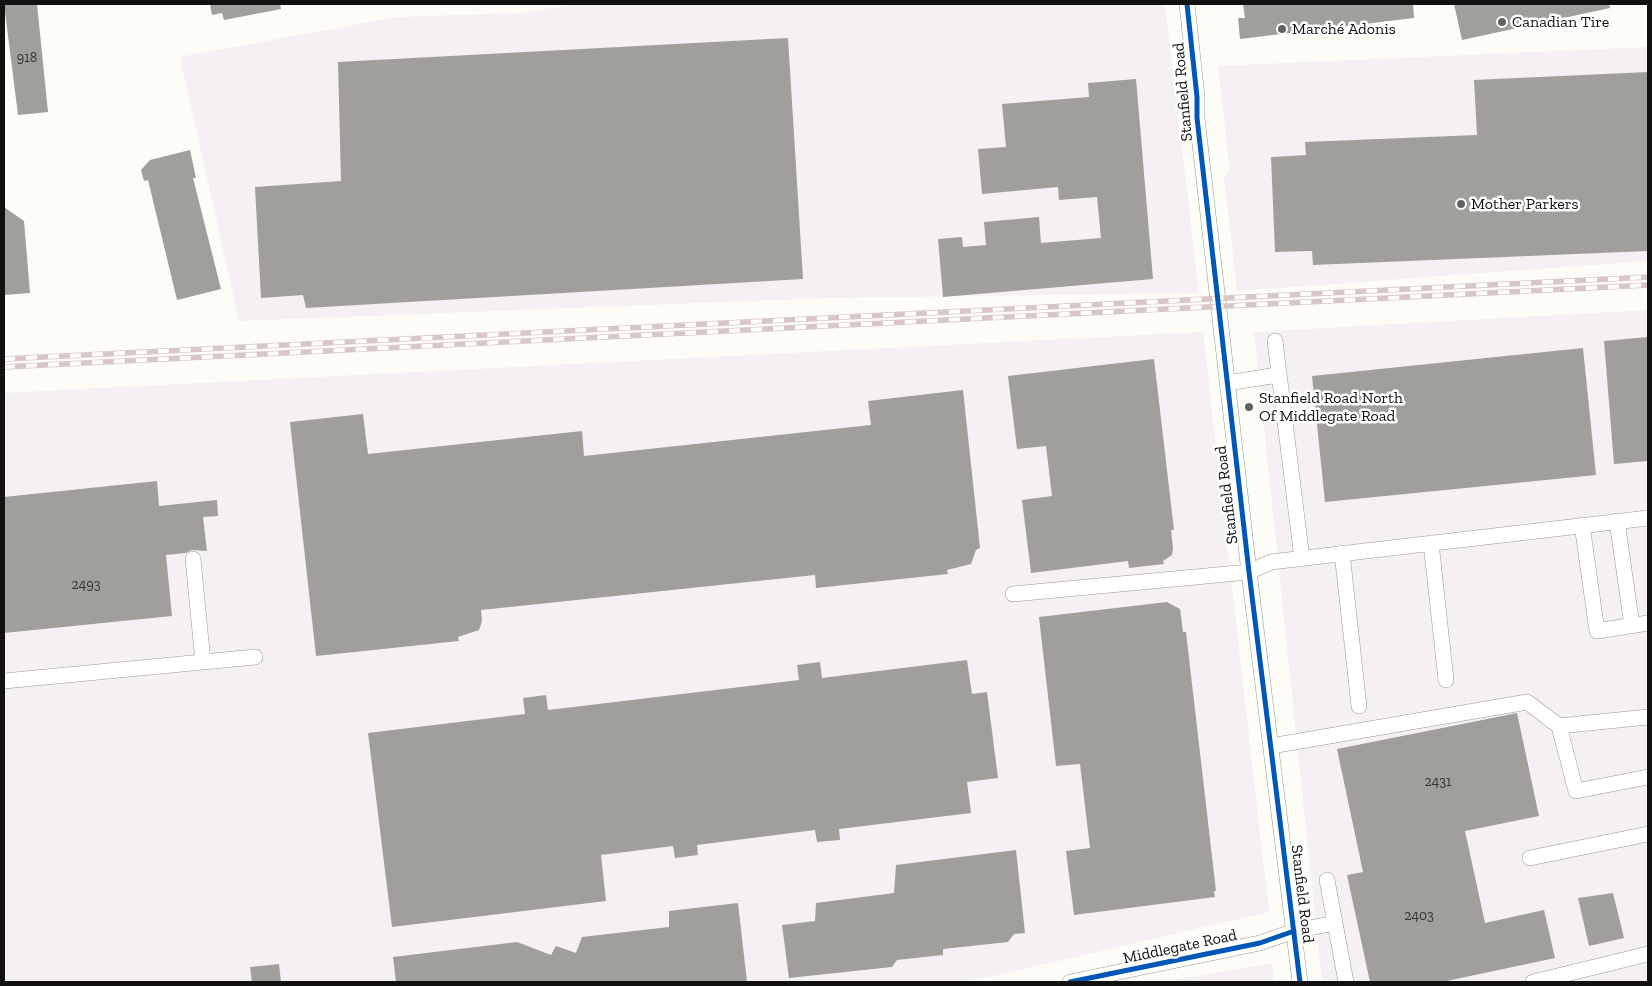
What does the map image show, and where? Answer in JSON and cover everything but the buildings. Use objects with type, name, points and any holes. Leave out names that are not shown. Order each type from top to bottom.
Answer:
[{"type":"street","name":"Stanfield Road","points":[[1187,4],[1197,97],[1197,118],[1227,383],[1300,982]]},
{"type":"street","points":[[1276,341],[1278,375],[1302,558]]},
{"type":"street","points":[[1227,383],[1278,375]]},
{"type":"street","points":[[1013,594],[1249,572],[1272,562],[1648,518]]},
{"type":"street","points":[[1617,522],[1632,626]]},
{"type":"street","points":[[1582,526],[1597,630],[1648,623]]},
{"type":"street","points":[[1431,543],[1446,680]]},
{"type":"street","points":[[1342,553],[1358,706]]},
{"type":"street","points":[[194,559],[203,662]]},
{"type":"street","points":[[4,681],[255,656]]},
{"type":"street","points":[[1271,746],[1527,702],[1559,726],[1576,791],[1648,777]]},
{"type":"street","points":[[1559,726],[1648,717]]},
{"type":"street","points":[[1530,858],[1648,834]]},
{"type":"street","points":[[1327,880],[1346,982]]},
{"type":"street","name":"Middlegate Road","points":[[1070,982],[1260,943],[1294,931],[1335,923]]},
{"type":"street","points":[[1533,982],[1648,954]]},
{"type":"shaded area","points":[[576,4],[1165,4],[1199,293],[826,298],[239,321],[180,57],[397,17],[522,13]]},
{"type":"shaded area","points":[[1648,47],[1648,261],[1237,291],[1224,177],[1230,170],[1218,66]]},
{"type":"shaded area","points":[[1648,310],[1648,982],[1322,982],[1254,332]]},
{"type":"shaded area","points":[[1203,332],[1269,912],[967,982],[4,982],[4,393]]},
{"type":"shaded area","points":[[1272,963],[1274,982],[1173,982],[1173,980]]},
{"type":"railway","points":[[4,359],[1648,277]]},
{"type":"railway","points":[[4,367],[1648,285]]},
{"type":"cycle path","points":[[1187,4],[1197,97],[1197,118],[1249,572],[1300,982]]},
{"type":"cycle path","points":[[1070,982],[1260,943],[1294,931]]},
{"type":"place","name":"Canadian Tire","points":[[1502,22]]},
{"type":"place","name":"Marché Adonis","points":[[1282,29]]},
{"type":"place","name":"Mother Parkers","points":[[1461,204]]},
{"type":"place","name":"Stanfield Road North Of Middlegate Road","points":[[1249,407]]}]
